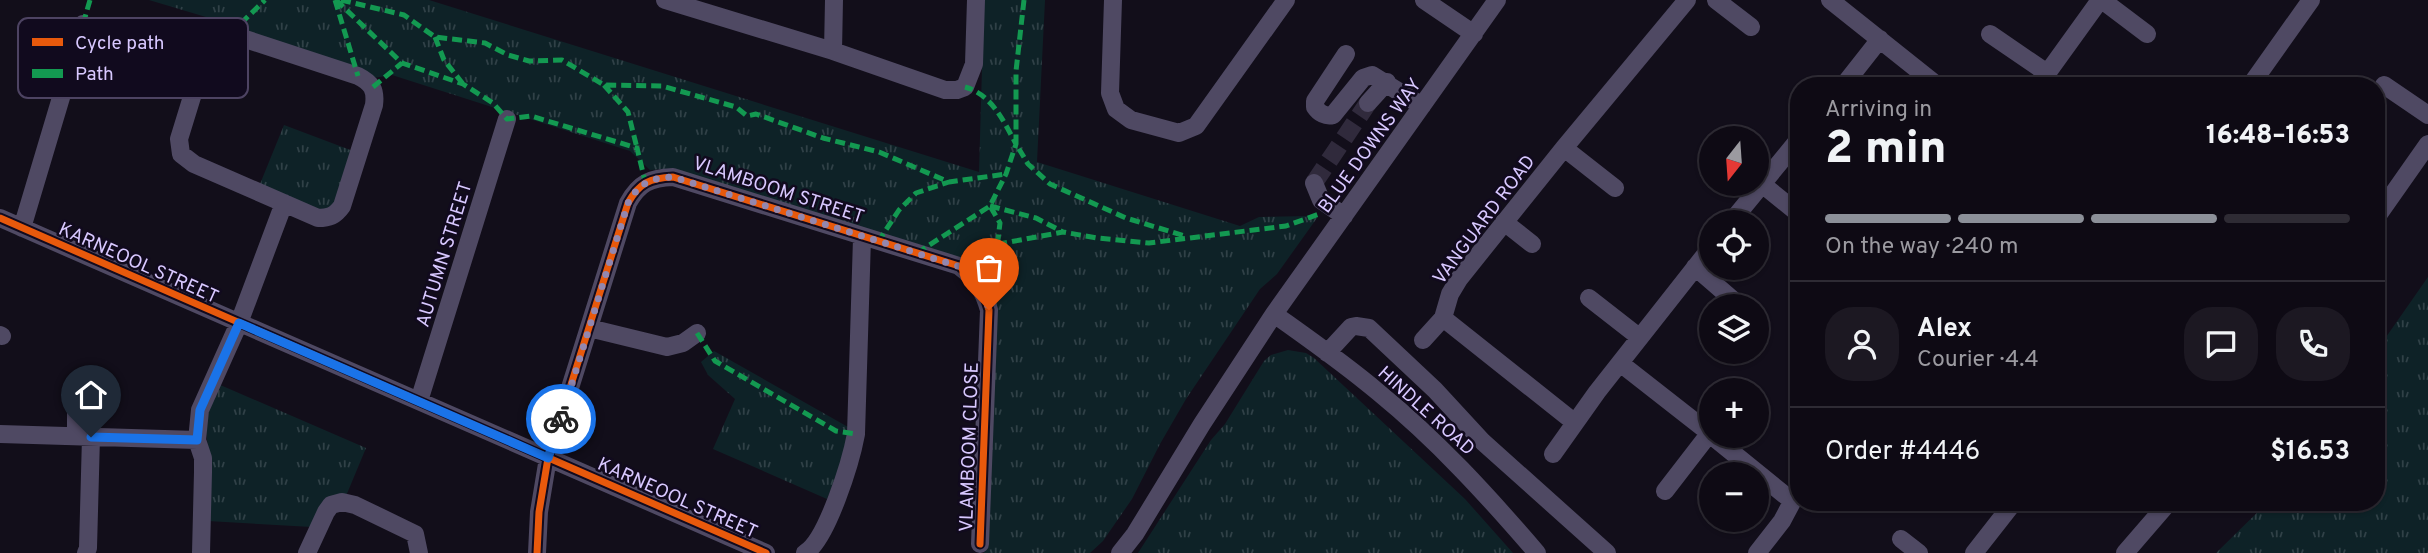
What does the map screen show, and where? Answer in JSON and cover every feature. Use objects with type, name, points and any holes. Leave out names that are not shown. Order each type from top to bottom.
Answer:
[{"type":"street","points":[[665,0],[692,4],[945,90],[965,87],[974,64],[976,0]]},
{"type":"street","points":[[832,51],[834,0]]},
{"type":"street","points":[[1112,0],[1110,93],[1116,109],[1132,120],[1179,133],[1191,129],[1199,121],[1286,0]]},
{"type":"street","points":[[1424,0],[1474,34]]},
{"type":"street","name":"BLUE DOWNS WAY","points":[[1120,553],[1135,534],[1202,424],[1275,314],[1497,0]]},
{"type":"street","name":"VANGUARD ROAD","points":[[1423,340],[1443,318],[1445,306],[1455,284],[1687,0]]},
{"type":"street","points":[[1716,0],[1751,27]]},
{"type":"street","points":[[1832,0],[1927,77]]},
{"type":"street","points":[[2044,77],[2101,0],[2147,34]]},
{"type":"street","points":[[2256,77],[2311,0]]},
{"type":"street","points":[[1990,34],[2041,77]]},
{"type":"street","points":[[1850,77],[1880,39]]},
{"type":"street","points":[[192,98],[179,139],[181,155],[194,164],[318,218],[337,214],[342,206],[374,105],[376,96],[373,87],[358,76],[248,40]]},
{"type":"street","points":[[1346,54],[1315,101],[1315,107],[1320,112],[1333,115],[1367,75],[1377,76],[1422,106]]},
{"type":"street","points":[[1368,103],[1387,82]]},
{"type":"street","points":[[2385,86],[2428,115]]},
{"type":"street","points":[[22,228],[61,98]]},
{"type":"street","name":"AUTUMN STREET","points":[[419,401],[507,119]]},
{"type":"street","points":[[2385,205],[2428,144]]},
{"type":"street","points":[[1564,148],[1615,188]]},
{"type":"street","points":[[1769,170],[1790,148]]},
{"type":"street","name":"VLAMBOOM STREET","points":[[537,553],[539,512],[548,458],[628,203],[645,181],[673,177],[958,266],[975,279],[984,291],[989,310]]},
{"type":"street","points":[[1314,183],[1321,200],[1344,216]]},
{"type":"street","points":[[1769,184],[1790,205]]},
{"type":"street","points":[[201,553],[203,458],[197,440],[200,410],[239,323],[284,203]]},
{"type":"street","name":"KARNEOOL STREET","points":[[0,218],[766,553]]},
{"type":"street","points":[[1504,222],[1532,244]]},
{"type":"street","points":[[805,553],[812,549],[820,536],[843,481],[854,444],[862,238]]},
{"type":"street","points":[[1553,454],[1574,422],[1699,262]]},
{"type":"street","points":[[1695,267],[1726,294]]},
{"type":"street","points":[[1589,298],[1639,337]]},
{"type":"street","name":"VLAMBOOM CLOSE","points":[[980,544],[989,310]]},
{"type":"street","name":"HINDLE ROAD","points":[[1275,314],[1378,392],[1428,437],[1481,489],[1537,553]]},
{"type":"street","points":[[1443,318],[1574,422]]},
{"type":"street","points":[[1327,353],[1351,327],[1369,328],[1435,390],[1483,442],[1607,553]]},
{"type":"street","points":[[589,328],[667,347],[683,343],[697,333]]},
{"type":"street","points":[[1620,363],[1699,426]]},
{"type":"street","points":[[84,379],[76,384],[84,436],[86,553]]},
{"type":"street","points":[[0,434],[197,440]]},
{"type":"street","points":[[1665,491],[1700,448]]},
{"type":"street","points":[[1730,448],[1790,490]]},
{"type":"street","points":[[307,553],[326,512],[331,506],[342,502],[355,505],[415,534],[419,553]]},
{"type":"street","points":[[1757,553],[1782,521],[1790,504]]},
{"type":"street","points":[[1974,553],[2007,511]]},
{"type":"street","points":[[2125,553],[2161,511]]},
{"type":"street","points":[[1901,539],[1919,553]]},
{"type":"green space","points":[[149,0],[429,0],[979,172],[984,0],[1045,0],[1037,162],[1240,226],[1259,217],[1317,218],[1277,274],[1260,289],[1186,399],[1132,499],[1103,541],[1090,553],[984,553],[986,543],[980,274],[667,169],[650,170],[630,151],[392,75],[373,78],[248,38],[248,18],[206,17]]},
{"type":"green space","points":[[284,125],[353,151],[333,207],[323,211],[260,184]]},
{"type":"green space","points":[[2428,277],[2428,553],[2216,553],[2259,511],[2385,511],[2385,339]]},
{"type":"green space","points":[[1288,350],[1306,353],[1314,358],[1465,499],[1513,553],[1138,553],[1264,361],[1271,355]]},
{"type":"green space","points":[[714,351],[848,427],[843,460],[827,499],[713,449],[735,399],[708,375],[701,362]]},
{"type":"green space","points":[[218,384],[366,448],[346,496],[312,527],[208,521],[209,459],[205,419]]},
{"type":"tunnel","points":[[1314,183],[1368,103]]},
{"type":"marked path","points":[[85,18],[90,0]]},
{"type":"marked path","points":[[246,18],[265,0]]},
{"type":"marked path","points":[[335,0],[358,76]]},
{"type":"marked path","points":[[336,0],[402,63],[463,84],[493,103],[507,119],[531,116],[637,148],[645,181]]},
{"type":"marked path","points":[[341,0],[404,15],[435,37],[485,43],[508,55],[529,61],[562,60],[604,85],[662,86],[736,107],[747,116],[756,114],[823,138],[879,152],[949,182],[1006,174]]},
{"type":"marked path","points":[[1024,0],[1016,71],[1016,144],[1028,164],[1050,184],[1126,218],[1185,236]]},
{"type":"marked path","points":[[435,37],[444,60],[463,84]]},
{"type":"marked path","points":[[373,87],[402,63]]},
{"type":"marked path","points":[[604,85],[628,112],[637,148]]},
{"type":"marked path","points":[[917,253],[990,206],[1006,174],[1016,144],[990,102],[965,87]]},
{"type":"marked path","points":[[878,242],[899,210],[916,193],[949,182]]},
{"type":"marked path","points":[[990,206],[1036,218],[1063,232]]},
{"type":"marked path","points":[[990,206],[1000,223],[990,304]]},
{"type":"marked path","points":[[959,266],[969,255],[999,244],[1063,232],[1149,243],[1286,226],[1322,213]]},
{"type":"marked path","points":[[697,333],[715,361],[836,431],[856,434]]},
{"type":"cycle path","points":[[537,553],[539,512],[548,458],[628,203],[646,183],[673,177],[959,266],[974,280],[989,310],[980,544]]},
{"type":"cycle path","points":[[0,218],[766,553]]},
{"type":"way so far","points":[[561,419],[628,203],[645,181],[673,177],[958,266],[975,279],[984,291],[989,310]]},
{"type":"route","points":[[91,437],[197,440],[200,410],[239,323],[548,458],[561,419]]}]
